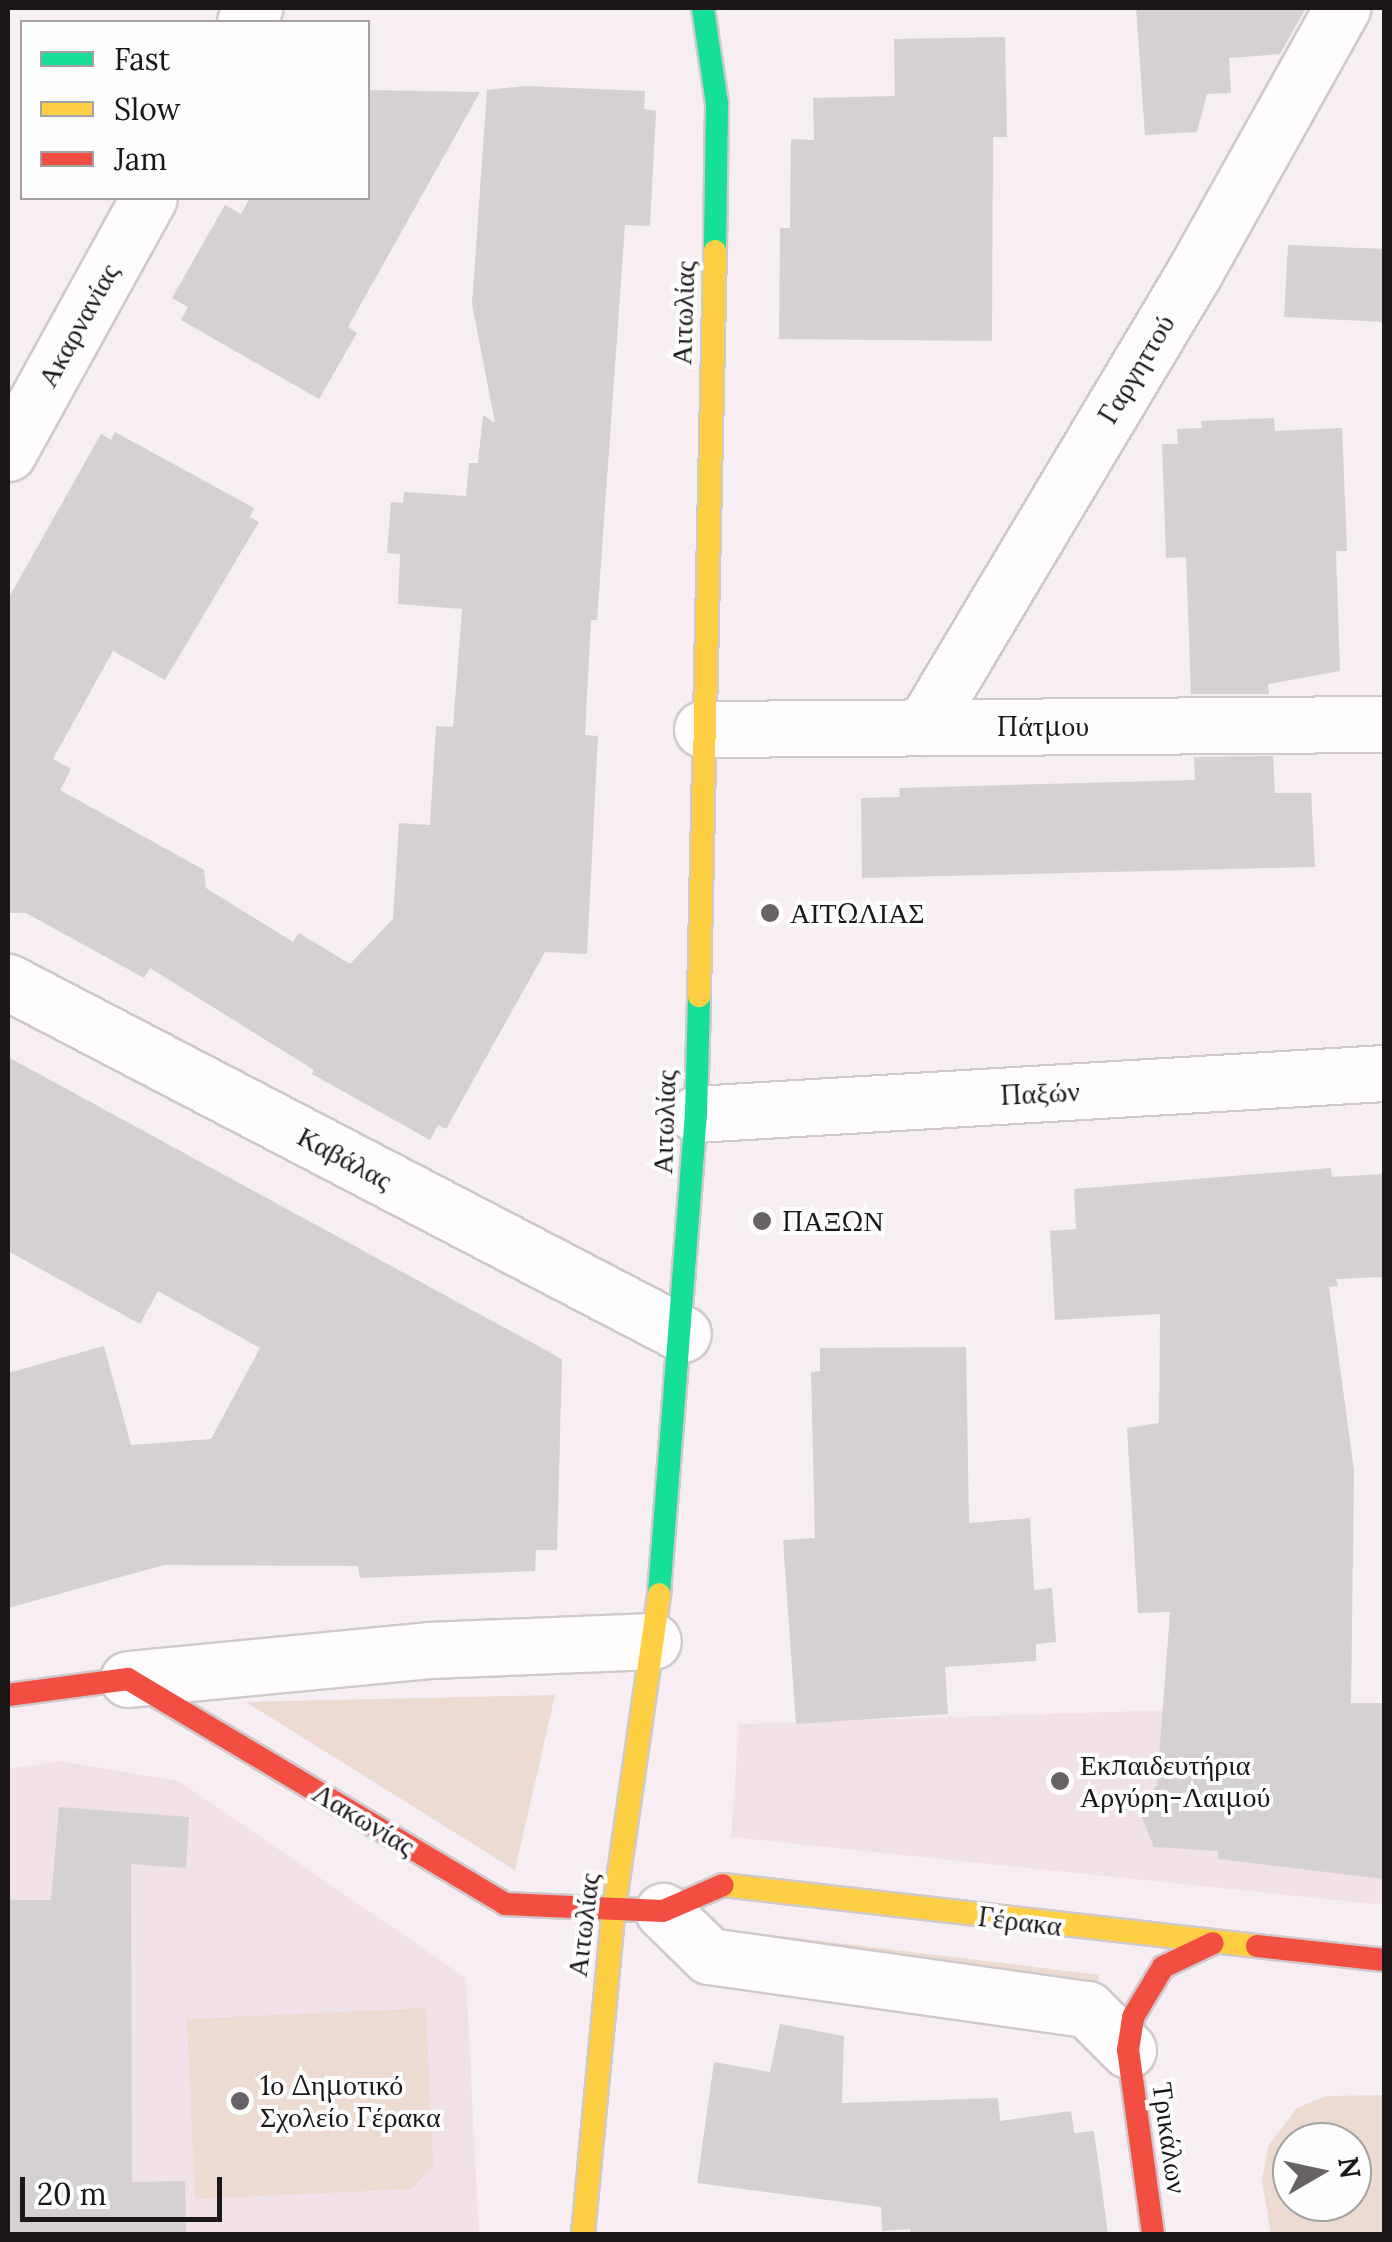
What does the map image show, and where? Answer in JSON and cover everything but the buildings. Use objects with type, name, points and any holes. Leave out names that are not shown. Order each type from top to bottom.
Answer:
[{"type":"street","name":"Αιτωλίας","points":[[583,2234],[639,1910],[654,1641],[682,1334],[696,1114],[716,122],[703,8]]},
{"type":"street","name":"Γαργηττού","points":[[923,726],[1194,272],[1342,8]]},
{"type":"street","name":"Ακαρνανίας","points":[[8,453],[148,200]]},
{"type":"street","name":"Πάτμου","points":[[702,729],[1384,724]]},
{"type":"street","name":"Καβάλας","points":[[8,982],[682,1334]]},
{"type":"street","name":"Παξών","points":[[696,1114],[1384,1073]]},
{"type":"street","points":[[8,1695],[128,1679],[430,1650],[654,1641]]},
{"type":"street","name":"Λακωνίας","points":[[128,1679],[505,1904],[639,1910]]},
{"type":"street","name":"Γέρακα","points":[[639,1910],[715,1884],[1384,1960]]},
{"type":"street","points":[[639,1910],[709,1956],[1087,2009],[1128,2050],[1144,1991],[1163,1967],[1213,1943]]},
{"type":"street","name":"Τρικάλων","points":[[1128,2050],[1153,2234]]},
{"type":"shaded area","points":[[555,1695],[515,1870],[246,1702]]},
{"type":"shaded area","name":"Εκπαιδευτήρια Αργύρη-Λαιμού","points":[[1384,1703],[1384,1905],[731,1837],[739,1724]]},
{"type":"shaded area","name":"1ο Δημοτικό Σχολείο Γέρακα","points":[[60,1761],[179,1781],[466,1978],[479,2234],[8,2234],[8,1769]]},
{"type":"shaded area","points":[[699,1926],[1099,1975],[1095,1994]]},
{"type":"shaded area","points":[[426,2008],[433,2166],[411,2189],[195,2199],[187,2019]]},
{"type":"shaded area","points":[[1384,2095],[1384,2234],[1271,2234],[1262,2181],[1272,2141],[1272,2222],[1372,2222],[1372,2122],[1286,2122],[1297,2108],[1327,2096]]},
{"type":"traffic: fast","points":[[703,8],[717,104],[715,251]]},
{"type":"traffic: fast","points":[[659,1594],[696,1114],[699,996]]},
{"type":"traffic: slow","points":[[699,996],[715,251]]},
{"type":"traffic: slow","points":[[583,2234],[614,1908],[659,1594]]},
{"type":"traffic: slow","points":[[723,1885],[1257,1946]]},
{"type":"traffic: jam","points":[[8,1695],[128,1679],[505,1904],[663,1911],[723,1885]]},
{"type":"traffic: jam","points":[[1153,2234],[1128,2050],[1133,2017],[1163,1967],[1213,1943]]},
{"type":"traffic: jam","points":[[1257,1946],[1384,1960]]},
{"type":"place","name":"ΑΙΤΩΛΙΑΣ","points":[[770,913]]},
{"type":"place","name":"ΠΑΞΩΝ","points":[[762,1221]]},
{"type":"place","name":"Εκπαιδευτήρια Αργύρη-Λαιμού","points":[[1060,1781]]},
{"type":"place","name":"1ο Δημοτικό Σχολείο Γέρακα","points":[[240,2101]]}]
